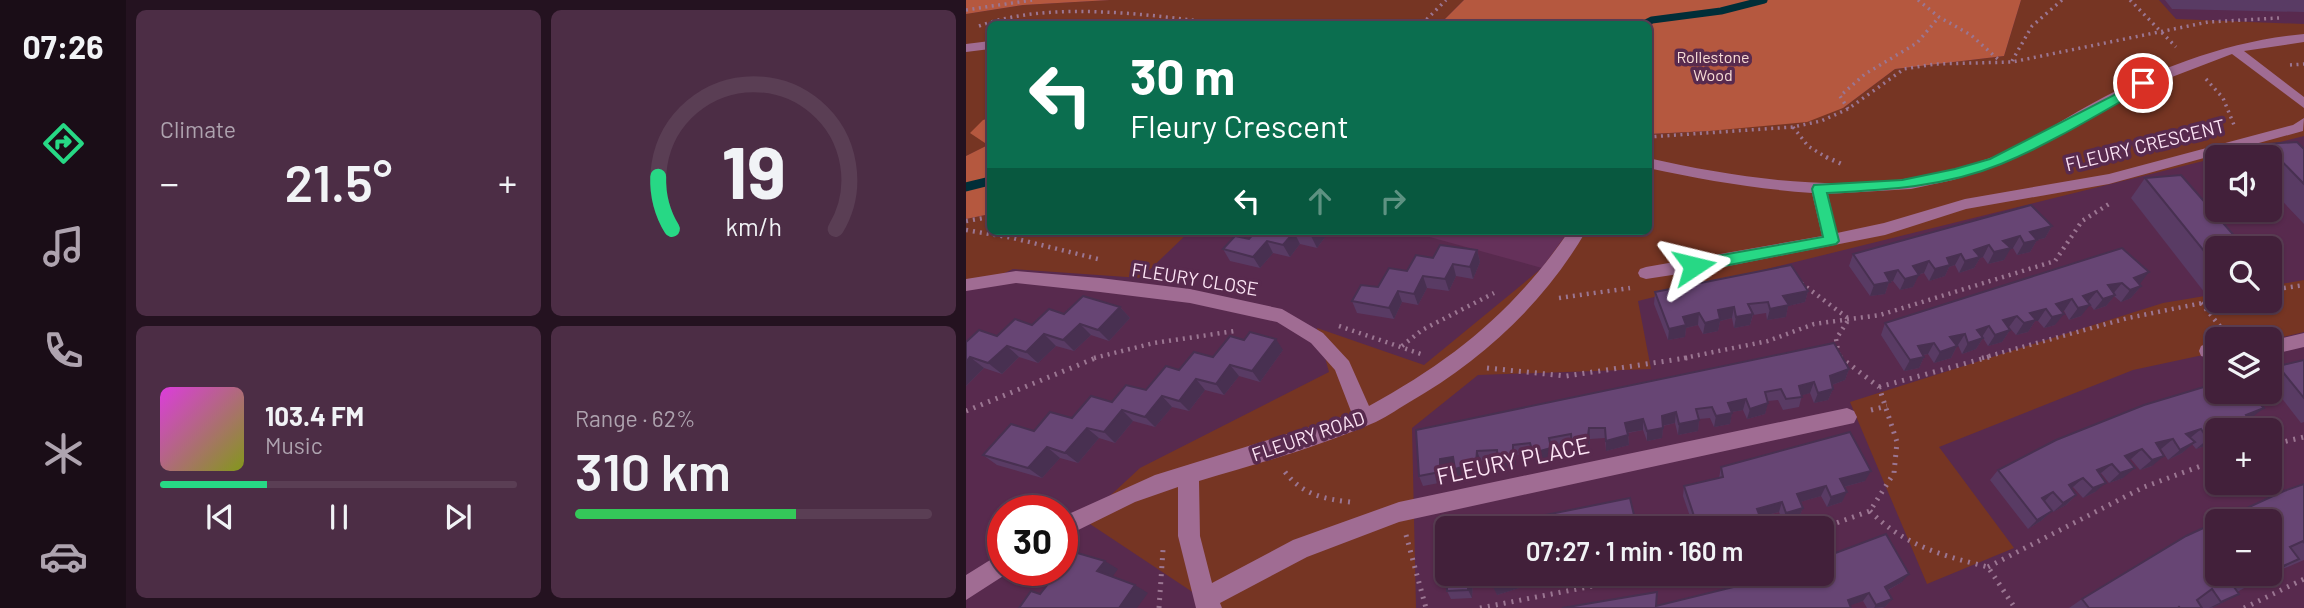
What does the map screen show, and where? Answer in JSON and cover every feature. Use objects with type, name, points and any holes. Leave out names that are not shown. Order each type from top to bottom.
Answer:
[{"type":"street","points":[[1652,164],[1768,185],[1819,189],[1902,184],[1995,162],[2143,83],[2233,49],[2281,39],[2304,38]]},
{"type":"street","points":[[966,48],[987,45]]},
{"type":"street","points":[[2233,49],[2304,104]]},
{"type":"street","name":"FLEURY CRESCENT","points":[[1646,273],[1831,241],[1885,229],[1965,204],[2120,176],[2298,128],[2304,122]]},
{"type":"street","points":[[1819,189],[1831,241]]},
{"type":"street","name":"FLEURY ROAD","points":[[1078,520],[1119,498],[1364,418],[1461,361],[1527,302],[1575,235]]},
{"type":"street","name":"FLEURY CLOSE","points":[[967,285],[1016,278],[1112,287],[1236,304],[1282,316],[1317,338],[1342,366],[1364,418]]},
{"type":"street","points":[[2282,345],[2304,340]]},
{"type":"street","name":"FLEURY PLACE","points":[[1207,603],[1301,548],[1399,512],[1847,417]]},
{"type":"street","points":[[1188,476],[1189,537],[1207,603]]},
{"type":"street","points":[[966,589],[987,575]]},
{"type":"path","points":[[966,10],[1032,0]]},
{"type":"path","points":[[1425,21],[1444,0]]},
{"type":"path","points":[[1918,0],[1939,18],[1971,35],[2001,61]]},
{"type":"path","points":[[2012,62],[2020,41],[2046,9],[2062,0]]},
{"type":"path","points":[[1003,12],[1006,5]]},
{"type":"path","points":[[1028,8],[1073,8],[1196,21]]},
{"type":"path","points":[[1848,109],[1840,96],[1865,75],[1917,43],[1939,18]]},
{"type":"path","points":[[1652,137],[1793,127],[1821,121],[1848,109],[1904,69],[1935,64],[2012,62],[2208,22],[2288,18]]},
{"type":"path","points":[[1293,323],[1314,317],[1401,347],[1487,368],[1566,376],[1667,362],[1768,341],[1814,324],[1880,315],[2054,261],[2082,222],[2111,202],[2135,194],[2120,176]]},
{"type":"path","points":[[966,221],[987,218]]},
{"type":"path","points":[[966,230],[987,234]]},
{"type":"path","points":[[995,235],[1109,262]]},
{"type":"path","points":[[1783,249],[1794,276],[1849,319]]},
{"type":"path","points":[[1527,302],[1629,289],[1646,273]]},
{"type":"path","points":[[2282,288],[2304,285]]},
{"type":"path","points":[[1401,347],[1422,330],[1497,292]]},
{"type":"path","points":[[1879,387],[2128,318],[2205,302]]},
{"type":"path","points":[[2201,303],[2220,327]]},
{"type":"path","points":[[1834,524],[1870,511],[1894,472],[1897,442],[1879,387],[1839,356],[1836,339],[1849,319]]},
{"type":"path","points":[[966,411],[1097,357],[1154,343],[1237,331]]},
{"type":"path","points":[[2247,411],[2253,418]]},
{"type":"path","points":[[2282,442],[2304,436]]},
{"type":"path","points":[[1870,511],[1880,523],[1903,539],[1937,555],[1988,567],[2144,486],[2205,464]]},
{"type":"path","points":[[1988,567],[2015,608]]},
{"type":"path","points":[[2244,608],[2304,579]]},
{"type":"path","points":[[1480,608],[1593,586]]},
{"type":"shaded area","points":[[1110,0],[1464,0],[1443,21],[987,21],[987,119],[983,120],[987,146],[966,156],[966,14],[1023,5]]},
{"type":"shaded area","points":[[2021,0],[2159,0],[2176,19],[2304,24],[2304,136],[2268,145],[2205,145],[2205,161],[1638,301],[1651,369],[1478,375],[1412,428],[1416,608],[1208,608],[1197,595],[1084,520],[1140,468],[1329,372],[1317,328],[1424,365],[1542,268],[1566,235],[1652,235],[1652,134],[1709,131],[1843,108],[1895,69],[2004,56]]},
{"type":"shaded area","points":[[987,215],[987,235],[1186,235],[1141,278],[1013,269],[966,291],[966,219]]},
{"type":"shaded area","points":[[1422,235],[1566,235],[1542,268]]},
{"type":"shaded area","points":[[2304,280],[2304,332],[2282,337],[2282,327],[2205,327],[2205,355],[2133,370],[1939,447],[2014,548],[1927,584],[1850,402],[2163,303],[2205,296],[2205,313],[2282,313],[2282,284]]},
{"type":"green space","points":[[966,0],[1110,0],[1023,5],[966,14]]},
{"type":"green space","name":"Rollestone Wood","points":[[1464,0],[2021,0],[2004,56],[1895,69],[1843,108],[1807,122],[1652,134],[1652,21],[1443,21]]},
{"type":"green space","points":[[987,119],[987,144],[970,133]]},
{"type":"green space","points":[[987,146],[987,215],[966,219],[966,156]]},
{"type":"building","points":[[2297,142],[2304,149],[2304,184],[2282,161],[2282,145],[2265,144]]},
{"type":"building","points":[[2181,175],[2205,202],[2205,222],[2222,222],[2234,236],[2205,236],[2205,252],[2145,178]]},
{"type":"building","points":[[2031,205],[2052,226],[2030,232],[2037,240],[2024,243],[2020,236],[2003,241],[2011,248],[1994,252],[1989,245],[1974,250],[1980,257],[1965,261],[1961,254],[1947,258],[1950,265],[1935,269],[1929,261],[1913,266],[1919,275],[1905,279],[1898,270],[1885,273],[1890,282],[1874,285],[1853,254]]},
{"type":"building","points":[[1252,235],[1291,235],[1283,245],[1267,241],[1253,257],[1223,249],[1235,236],[1249,239]]},
{"type":"building","points":[[1440,245],[1477,250],[1470,267],[1453,264],[1445,279],[1423,276],[1414,294],[1398,291],[1389,308],[1352,301],[1361,285],[1378,287],[1389,268],[1407,271],[1416,255],[1433,258]]},
{"type":"building","points":[[2122,248],[2149,272],[2134,278],[2141,286],[2130,290],[2122,283],[2108,285],[2115,295],[2103,299],[2097,291],[2083,296],[2090,305],[2078,308],[2072,299],[2056,304],[2064,314],[2052,317],[2046,309],[2030,313],[2036,320],[2024,323],[2017,316],[2003,320],[2010,330],[1995,335],[1989,326],[1977,330],[1983,338],[1968,343],[1965,334],[1950,337],[1957,346],[1940,352],[1934,343],[1918,346],[1924,357],[1910,360],[1885,323]]},
{"type":"building","points":[[1791,265],[1808,291],[1783,296],[1789,305],[1770,309],[1768,302],[1748,304],[1753,314],[1736,317],[1734,307],[1718,310],[1720,319],[1705,323],[1699,313],[1683,317],[1686,325],[1669,329],[1655,292]]},
{"type":"building","points":[[1083,296],[1120,307],[1098,330],[1080,324],[1063,340],[1044,334],[1026,352],[1007,346],[988,363],[970,357],[966,362],[966,342],[979,330],[997,336],[1015,319],[1032,325],[1049,309],[1064,314]]},
{"type":"building","points":[[1250,332],[1276,339],[1252,371],[1230,365],[1216,384],[1196,379],[1179,401],[1162,396],[1145,417],[1122,410],[1104,432],[1087,428],[1065,453],[1047,447],[1028,468],[983,455],[1011,424],[1034,431],[1050,412],[1072,418],[1091,396],[1112,402],[1126,385],[1146,390],[1166,366],[1179,370],[1194,352],[1213,357],[1230,336],[1244,340]]},
{"type":"building","points":[[1834,343],[1849,369],[1830,376],[1833,389],[1818,393],[1814,382],[1799,386],[1802,397],[1786,399],[1781,389],[1765,392],[1768,403],[1750,409],[1746,399],[1728,403],[1732,413],[1716,416],[1712,407],[1696,409],[1699,420],[1679,424],[1676,412],[1662,416],[1663,428],[1647,431],[1643,419],[1625,423],[1628,435],[1606,441],[1605,428],[1589,428],[1587,443],[1572,448],[1571,434],[1549,438],[1551,448],[1533,453],[1530,443],[1513,445],[1513,458],[1498,461],[1497,450],[1477,451],[1476,463],[1455,469],[1453,457],[1440,459],[1440,472],[1419,476],[1416,430]]},
{"type":"building","points":[[2304,360],[2304,398],[2282,371],[2282,365]]},
{"type":"building","points":[[2205,387],[2205,404],[2260,404],[2264,408],[2246,415],[2248,418],[2205,418],[2205,435],[2201,429],[2186,434],[2195,442],[2180,450],[2173,439],[2156,443],[2164,456],[2152,460],[2142,449],[2125,456],[2135,468],[2120,473],[2112,464],[2097,470],[2106,483],[2093,488],[2083,478],[2069,485],[2076,495],[2063,503],[2053,492],[2042,498],[2052,511],[2037,520],[1998,470],[2056,440],[2144,405]]},
{"type":"building","points":[[1850,432],[1871,471],[1840,479],[1847,492],[1831,497],[1826,486],[1797,494],[1803,508],[1786,513],[1782,502],[1757,509],[1760,516],[1694,516],[1684,486],[1723,477],[1721,467]]},
{"type":"building","points":[[2304,484],[2304,543],[2303,541],[2290,547],[2299,559],[2282,567],[2282,509],[2245,509],[2275,495],[2282,495],[2284,491]]},
{"type":"building","points":[[1630,498],[1634,516],[1541,516]]},
{"type":"building","points":[[2205,527],[2205,586],[2233,586],[2239,594],[2221,602],[2212,589],[2197,600],[2202,608],[2089,608],[2082,599]]},
{"type":"building","points":[[1886,534],[1909,574],[1885,587],[1892,599],[1876,605],[1869,593],[1848,600],[1851,608],[1562,608],[1657,592],[1656,606],[1738,586],[1834,586],[1834,554]]},
{"type":"building","points":[[1078,553],[1105,561],[1097,571],[1135,585],[1119,608],[1019,608],[1031,591],[1040,594],[1046,586],[1078,586]]},
{"type":"building","points":[[1447,586],[1468,586],[1468,590],[1447,591]]},
{"type":"waterway","points":[[1650,21],[1721,11],[1764,0]]},
{"type":"waterway","points":[[966,187],[987,182]]},
{"type":"route","points":[[1694,266],[1831,241],[1819,189],[1902,184],[1995,162],[2143,83]]}]
